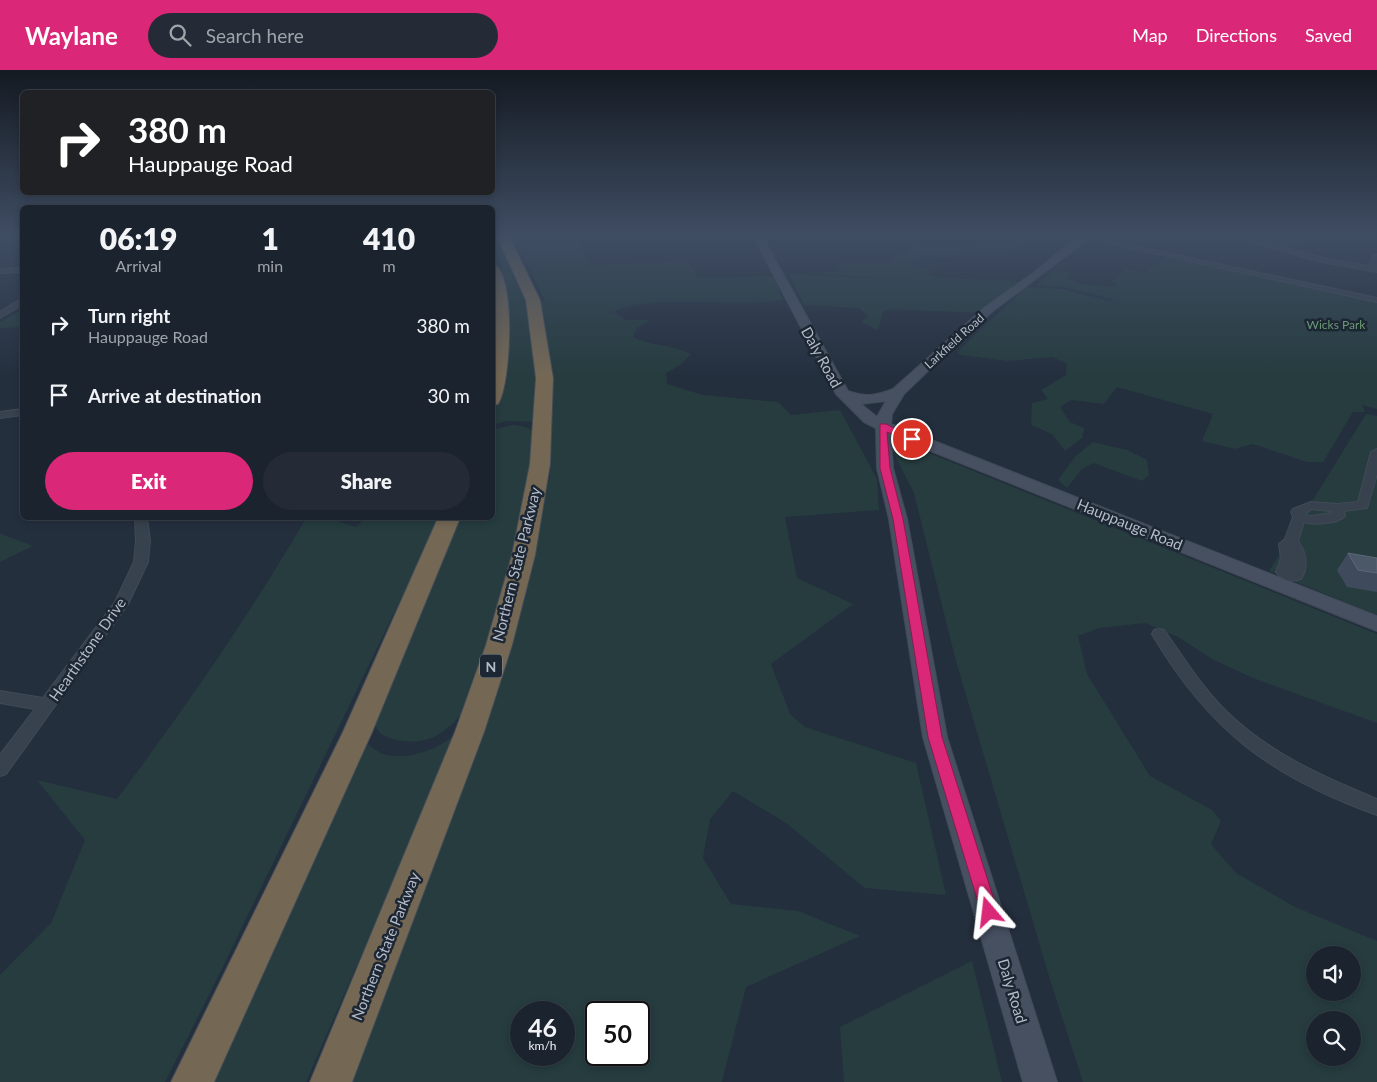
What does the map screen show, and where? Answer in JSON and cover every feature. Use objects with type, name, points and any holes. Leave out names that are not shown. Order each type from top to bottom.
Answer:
[{"type":"highway","points":[[495,387],[499,370],[503,325],[501,297],[496,281]]},
{"type":"highway","name":"Northern State Parkway","points":[[331,1082],[429,838],[475,712],[509,606],[531,514],[543,433],[545,394],[543,351],[538,319],[527,281]]},
{"type":"highway","points":[[192,1082],[334,782],[394,649],[448,520]]},
{"type":"main road","name":"Larkfield Road","points":[[883,426],[885,414],[898,392],[989,309],[1027,281]]},
{"type":"street","name":"Daly Road","points":[[782,281],[843,394],[868,419],[883,426],[885,468],[898,519],[935,737],[1040,1082]]},
{"type":"street","points":[[1292,281],[1377,300]]},
{"type":"street","points":[[0,315],[20,303]]},
{"type":"street","points":[[843,394],[863,401],[879,401],[898,392]]},
{"type":"street","points":[[0,416],[20,412]]},
{"type":"street","name":"Hauppauge Road","points":[[883,426],[1287,582],[1377,624]]},
{"type":"street","points":[[1287,582],[1296,576],[1300,562],[1296,547],[1291,542],[1298,516],[1311,520],[1339,516],[1337,508],[1363,505],[1375,469],[1377,452]]},
{"type":"street","name":"Hearthstone Drive","points":[[0,769],[121,604],[140,562],[143,541],[141,520]]},
{"type":"street","points":[[1159,634],[1210,705],[1230,726],[1293,768],[1377,807]]},
{"type":"street","points":[[0,697],[48,705]]},
{"type":"green space","points":[[500,281],[519,281],[533,318],[537,403],[534,422],[507,421],[495,424],[495,399],[507,344]]},
{"type":"green space","points":[[536,281],[775,281],[783,300],[744,303],[647,303],[628,306],[614,312],[625,320],[650,320],[637,328],[633,337],[691,354],[680,365],[666,373],[667,384],[703,395],[778,402],[791,415],[840,410],[877,479],[879,510],[785,517],[797,578],[853,604],[771,664],[790,714],[805,727],[916,763],[946,895],[865,888],[786,823],[733,791],[710,819],[703,858],[731,904],[798,911],[860,936],[746,987],[722,1082],[352,1082],[528,584],[550,475],[552,419],[545,320],[539,302],[545,301]]},
{"type":"green space","points":[[792,281],[1017,281],[1017,286],[981,313],[891,309],[883,312],[878,330],[861,322],[868,316],[859,308],[804,305]]},
{"type":"green space","name":"Wicks Park","points":[[1041,281],[1073,281],[1079,284],[1113,287],[1117,285],[1112,281],[1282,281],[1377,302],[1377,409],[1362,405],[1365,412],[1353,412],[1323,462],[1307,462],[1253,444],[1235,449],[1202,441],[1213,414],[1117,387],[1104,404],[1071,400],[1060,407],[1070,422],[1084,428],[1082,438],[1065,451],[1052,434],[1031,425],[1032,403],[1048,399],[1041,390],[1066,375],[1067,364],[1053,357],[1008,361],[961,355],[957,352],[1026,287],[1062,289],[1110,301],[1114,299],[1063,287],[1037,285]]},
{"type":"green space","points":[[20,311],[20,327],[0,328],[0,322]]},
{"type":"green space","points":[[1366,414],[1377,416],[1377,615],[1269,571]]},
{"type":"green space","points":[[512,425],[522,426],[528,428],[535,435],[514,557],[465,708],[445,731],[436,736],[418,741],[397,740],[381,733],[377,729],[374,714],[453,520],[495,520],[495,429]]},
{"type":"green space","points":[[884,435],[1377,634],[1377,723],[1253,678],[1212,659],[1178,637],[1145,623],[1099,628],[1078,636],[1087,674],[1150,776],[1212,810],[1221,821],[1211,844],[1236,873],[1295,907],[1377,941],[1377,1082],[1083,1082],[1051,983],[956,661],[914,493]]},
{"type":"green space","points":[[1093,442],[1127,450],[1147,460],[1149,475],[1142,481],[1093,463],[1082,469],[1067,488],[1058,480],[1075,457]]},
{"type":"green space","points":[[305,520],[333,520],[356,527],[363,520],[436,520],[426,547],[215,983],[165,1082],[0,1082],[0,975],[51,923],[85,840],[37,780],[117,799],[216,661]]},
{"type":"green space","points":[[0,533],[4,535],[33,546],[0,562]]},
{"type":"green space","points":[[455,735],[455,740],[306,1082],[206,1082],[366,743],[383,754],[402,756],[421,753]]},
{"type":"green space","points":[[972,961],[1002,1082],[844,1082],[840,1027]]},
{"type":"building","points":[[1348,553],[1377,558],[1377,573],[1358,570]]},
{"type":"route","points":[[912,439],[883,426],[885,468],[898,519],[935,737],[989,912]]}]
